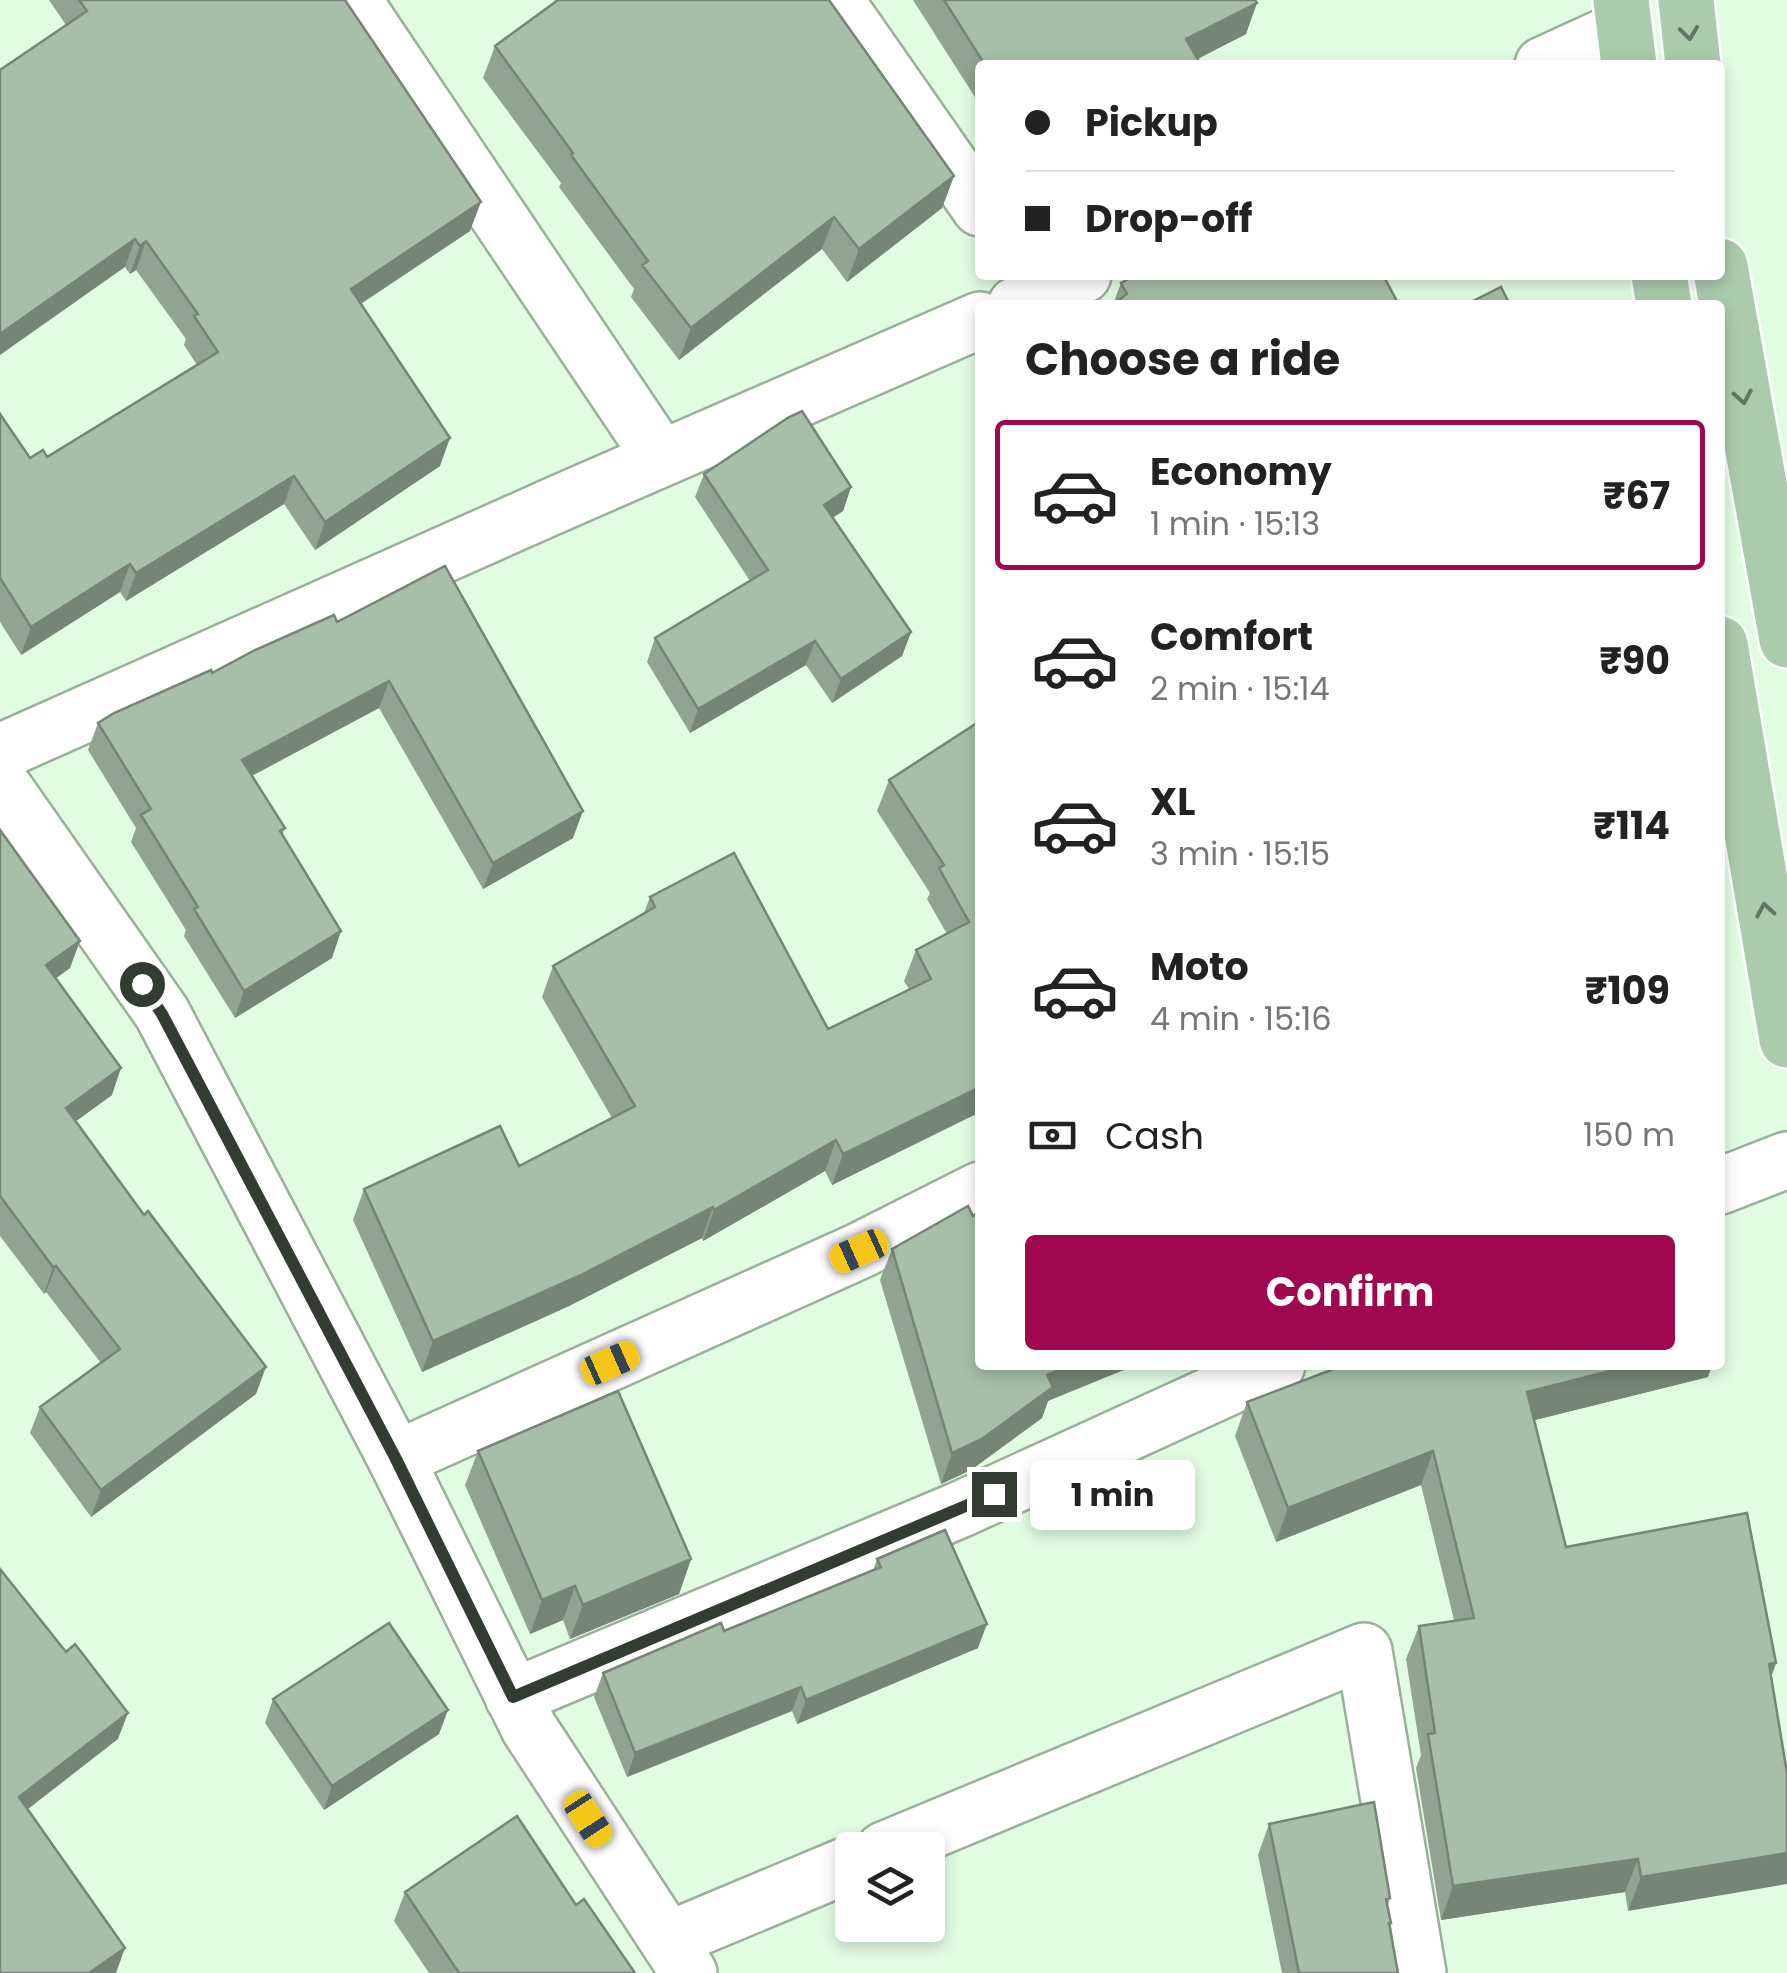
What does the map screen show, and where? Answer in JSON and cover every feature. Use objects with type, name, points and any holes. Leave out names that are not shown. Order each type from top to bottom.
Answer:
[{"type":"main road","points":[[1686,0],[1692,60]]},
{"type":"main road","points":[[1723,280],[1787,640]]},
{"type":"main road","points":[[1725,710],[1732,802],[1787,1040]]},
{"type":"street","points":[[353,0],[661,458]]},
{"type":"street","points":[[835,0],[975,201]]},
{"type":"street","points":[[1555,60],[1625,31]]},
{"type":"street","points":[[0,752],[975,322]]},
{"type":"street","points":[[0,782],[162,1014],[396,1459],[529,1728],[679,1956],[835,1872]]},
{"type":"street","points":[[1725,1184],[1787,1160]]},
{"type":"street","points":[[396,1459],[859,1251],[975,1193]]},
{"type":"street","points":[[513,1697],[959,1510],[1266,1370]]},
{"type":"street","points":[[927,1832],[1364,1651],[1418,1973]]},
{"type":"building","points":[[79,0],[345,0],[481,202],[351,289],[450,438],[325,522],[294,476],[136,573],[130,564],[31,627],[0,578],[0,414],[30,458],[43,450],[47,457],[218,352],[194,316],[198,314],[146,241],[140,246],[135,239],[0,334],[0,70],[87,11]]},
{"type":"building","points":[[558,0],[829,0],[954,176],[859,249],[834,217],[691,328],[642,265],[648,261],[495,46]]},
{"type":"building","points":[[944,0],[1257,3],[1186,39],[1198,60],[982,60]]},
{"type":"building","points":[[1386,280],[1396,300],[1119,300],[1127,294],[1121,283]]},
{"type":"building","points":[[1501,287],[1508,300],[1475,300]]},
{"type":"building","points":[[802,411],[851,487],[824,505],[911,632],[841,679],[815,641],[698,709],[655,638],[768,570],[704,474]]},
{"type":"building","points":[[445,566],[583,811],[493,863],[389,681],[242,760],[285,828],[280,831],[341,931],[244,991],[141,815],[151,809],[98,723],[334,615],[337,622]]},
{"type":"building","points":[[975,724],[975,1089],[843,1154],[836,1140],[714,1210],[713,1207],[581,1275],[433,1341],[364,1189],[500,1126],[519,1166],[635,1106],[553,966],[655,907],[650,897],[734,853],[828,1029],[931,979],[916,950],[969,922],[939,868],[944,865],[889,780]]},
{"type":"building","points":[[0,830],[80,941],[46,965],[121,1068],[66,1108],[144,1215],[148,1211],[266,1367],[101,1490],[40,1407],[120,1349],[0,1196]]},
{"type":"building","points":[[968,1206],[975,1215],[975,1370],[1060,1370],[1047,1375],[1053,1387],[982,1439],[952,1453],[892,1249]]},
{"type":"building","points":[[1331,1370],[1614,1370],[1527,1392],[1566,1547],[1747,1513],[1776,1663],[1769,1664],[1787,1773],[1787,1853],[1641,1877],[1638,1859],[1453,1886],[1428,1734],[1435,1733],[1419,1626],[1474,1618],[1433,1451],[1288,1508],[1247,1402]]},
{"type":"building","points":[[618,1391],[691,1559],[583,1605],[575,1586],[542,1600],[478,1451]]},
{"type":"building","points":[[945,1530],[987,1624],[806,1700],[801,1687],[635,1753],[603,1673],[721,1623],[724,1631],[881,1567],[877,1559]]},
{"type":"building","points":[[0,1569],[66,1652],[75,1644],[128,1713],[19,1797],[125,1948],[89,1973],[0,1973]]},
{"type":"building","points":[[389,1623],[448,1710],[332,1786],[273,1699]]},
{"type":"building","points":[[1374,1802],[1398,1973],[1299,1973],[1269,1824]]},
{"type":"building","points":[[517,1816],[576,1905],[584,1899],[635,1973],[459,1973],[405,1892]]},
{"type":"route","points":[[142,984],[162,1014],[396,1459],[513,1697],[994,1494]]}]
